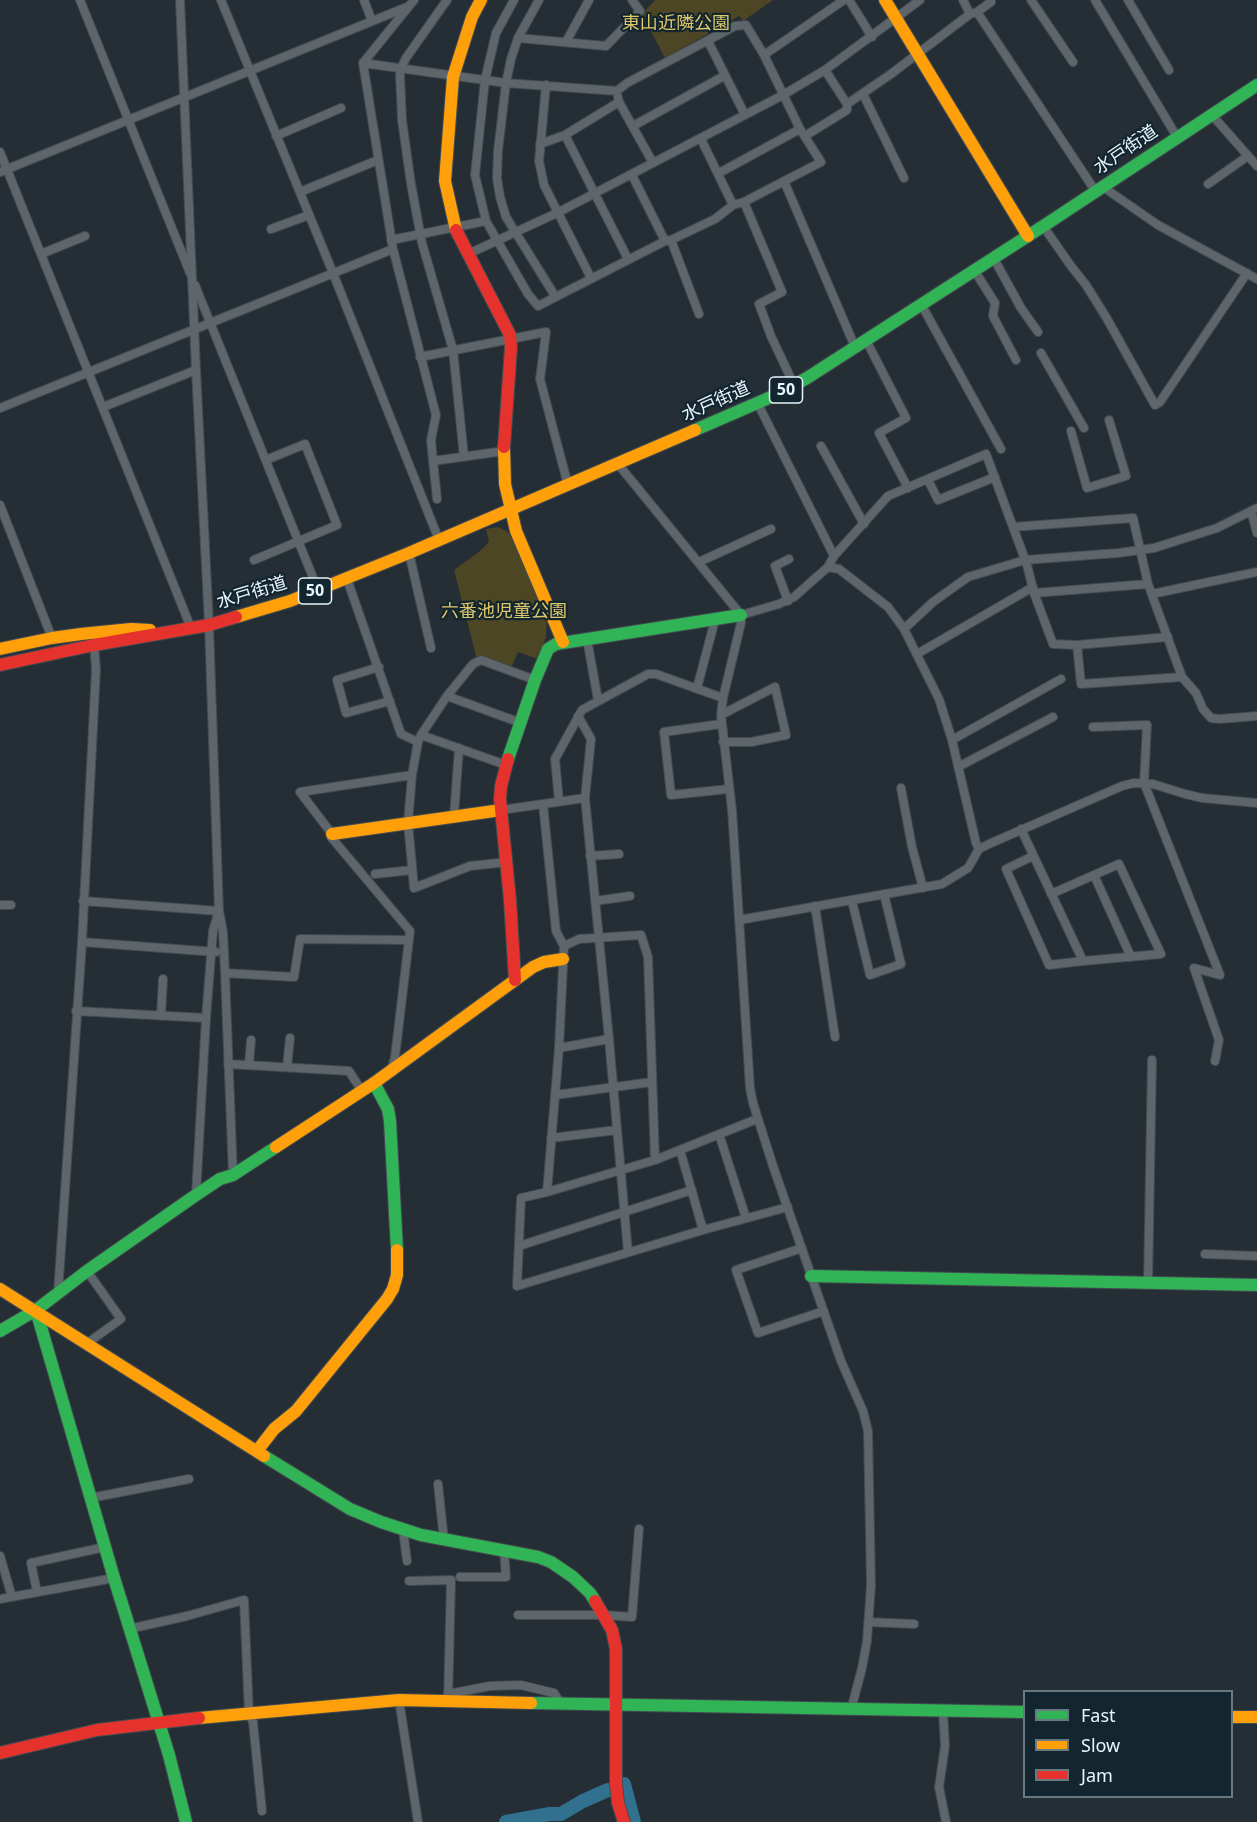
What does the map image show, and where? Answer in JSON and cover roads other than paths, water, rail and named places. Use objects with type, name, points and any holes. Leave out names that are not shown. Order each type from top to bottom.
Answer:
[{"type":"street","points":[[80,0],[318,590]]},
{"type":"street","points":[[180,0],[209,625],[219,910],[223,932],[233,1175]]},
{"type":"street","points":[[221,0],[439,540]]},
{"type":"street","points":[[364,0],[372,21]]},
{"type":"street","points":[[447,0],[401,68],[402,120],[420,235],[453,350],[464,457]]},
{"type":"street","points":[[481,0],[469,27],[453,77],[445,181],[454,227],[506,326],[510,339],[512,347],[504,451],[504,484],[516,531],[563,642]]},
{"type":"street","points":[[363,63],[453,77],[485,80],[506,83],[617,91],[627,83],[735,26],[746,25],[764,55],[802,133],[821,162],[744,202],[733,205],[715,219],[628,259],[538,306],[528,294],[486,221],[475,175],[485,80],[496,33],[514,0]]},
{"type":"street","points":[[539,0],[518,38],[511,59],[506,83],[497,178],[506,217],[555,296]]},
{"type":"street","points":[[566,42],[589,0]]},
{"type":"street","points":[[518,38],[606,46],[639,11],[632,0]]},
{"type":"street","points":[[764,55],[846,0],[872,37]]},
{"type":"street","points":[[885,0],[1028,236]]},
{"type":"street","points":[[468,254],[557,213],[783,95],[825,70],[919,0]]},
{"type":"street","points":[[963,0],[1100,189],[1158,225],[1257,279]]},
{"type":"street","points":[[847,104],[992,0]]},
{"type":"street","points":[[1031,0],[1073,62]]},
{"type":"street","points":[[1095,0],[1177,137]]},
{"type":"street","points":[[1128,0],[1169,70]]},
{"type":"street","points":[[4,171],[411,4]]},
{"type":"street","points":[[411,4],[363,63],[392,244],[436,415],[431,440],[437,499]]},
{"type":"street","points":[[708,41],[745,115]]},
{"type":"street","points":[[719,173],[847,110],[847,104],[825,70]]},
{"type":"street","points":[[633,126],[724,76]]},
{"type":"street","points":[[546,85],[539,161],[544,185],[591,278]]},
{"type":"street","name":"水戸街道","points":[[0,665],[94,645],[209,625],[260,611],[347,579],[758,404],[794,385],[866,340],[1257,85]]},
{"type":"street","points":[[617,91],[619,102],[653,163]]},
{"type":"street","points":[[863,94],[904,178]]},
{"type":"street","points":[[540,144],[565,135],[619,102]]},
{"type":"street","points":[[276,135],[341,108]]},
{"type":"street","points":[[1212,115],[1257,166]]},
{"type":"street","points":[[565,135],[628,259]]},
{"type":"street","points":[[701,139],[733,205]]},
{"type":"street","points":[[0,152],[4,171],[104,407],[191,628]]},
{"type":"street","points":[[1208,184],[1248,156]]},
{"type":"street","points":[[300,192],[378,160]]},
{"type":"street","points":[[632,175],[668,240],[699,314]]},
{"type":"street","points":[[784,181],[855,347]]},
{"type":"street","points":[[744,202],[782,292],[759,304],[794,385]]},
{"type":"street","points":[[271,229],[309,215]]},
{"type":"street","points":[[0,408],[333,273],[392,244],[420,235],[486,221]]},
{"type":"street","points":[[1043,226],[1086,285],[1155,405],[1160,402],[1247,273]]},
{"type":"street","points":[[41,254],[85,236]]},
{"type":"street","points":[[993,257],[1021,308],[1038,332]]},
{"type":"street","points":[[974,270],[995,303],[993,316],[1016,360]]},
{"type":"street","points":[[921,303],[1001,449]]},
{"type":"street","points":[[420,357],[546,332],[540,379],[568,485]]},
{"type":"street","points":[[866,340],[906,418],[879,433],[908,488]]},
{"type":"street","points":[[1041,353],[1084,428]]},
{"type":"street","points":[[104,407],[196,370]]},
{"type":"street","points":[[758,404],[834,556]]},
{"type":"street","points":[[1071,430],[1087,488],[1126,476],[1109,420]]},
{"type":"street","points":[[254,560],[337,525],[305,444],[266,460]]},
{"type":"street","points":[[821,447],[864,524]]},
{"type":"street","points":[[433,461],[504,451]]},
{"type":"street","points":[[515,980],[501,786],[535,680],[548,649],[556,644],[716,620],[788,601],[828,567],[834,556],[888,496],[986,454],[1053,644],[1077,645],[1168,638]]},
{"type":"street","points":[[618,464],[741,615],[723,698],[721,719],[729,789],[750,1088],[758,1119],[811,1276],[841,1361],[863,1411],[868,1431],[871,1585],[862,1668],[851,1710]]},
{"type":"street","points":[[928,480],[938,500],[995,477]]},
{"type":"street","points":[[0,505],[52,638]]},
{"type":"street","points":[[904,629],[933,602],[968,577],[1025,561],[1140,551],[1217,528],[1254,509],[1257,533]]},
{"type":"street","points":[[1013,527],[1133,518],[1148,584],[1182,677],[1196,693],[1203,709],[1211,718],[1257,716]]},
{"type":"street","points":[[699,562],[771,529]]},
{"type":"street","points":[[409,553],[431,648]]},
{"type":"street","points":[[788,601],[775,566],[789,559]]},
{"type":"street","points":[[828,567],[839,569],[888,607],[904,629],[939,699],[952,740],[979,849]]},
{"type":"street","points":[[1152,594],[1257,572]]},
{"type":"street","points":[[347,579],[401,735],[459,748],[506,765]]},
{"type":"street","points":[[917,654],[1034,590],[1148,584]]},
{"type":"street","points":[[697,688],[716,620]]},
{"type":"street","name":"水戸街道","points":[[0,650],[52,638],[131,629],[170,631]]},
{"type":"street","points":[[587,639],[598,700]]},
{"type":"street","points":[[58,1293],[82,942],[96,669],[94,645]]},
{"type":"street","points":[[1077,645],[1082,684],[1182,677]]},
{"type":"street","points":[[507,862],[471,866],[414,888],[408,823],[412,775],[420,739],[447,696],[473,664],[481,660],[535,680]]},
{"type":"street","points":[[379,667],[337,680],[346,712],[390,701]]},
{"type":"street","points":[[559,802],[555,759],[582,710],[648,674],[656,674],[723,698]]},
{"type":"street","points":[[952,740],[1061,679]]},
{"type":"street","points":[[723,742],[751,742],[786,735],[775,687],[721,719],[664,732],[671,795],[729,789]]},
{"type":"street","points":[[447,696],[521,723]]},
{"type":"street","points":[[578,716],[591,740],[585,798],[628,1252]]},
{"type":"street","points":[[958,767],[1053,717]]},
{"type":"street","points":[[1093,728],[1147,725],[1144,783],[1220,975],[1194,968],[1219,1040],[1215,1061]]},
{"type":"street","points":[[454,816],[459,748]]},
{"type":"street","points":[[390,1071],[395,1057],[410,931],[331,837],[332,834],[300,792],[412,775]]},
{"type":"street","points":[[739,920],[942,884],[968,868],[979,849],[1122,786],[1153,784],[1202,798],[1257,803]]},
{"type":"street","points":[[902,788],[912,847],[923,888]]},
{"type":"street","points":[[332,834],[585,798]]},
{"type":"street","points":[[543,804],[556,931],[563,952],[559,1048],[547,1192]]},
{"type":"street","points":[[1022,830],[1083,961]]},
{"type":"street","points":[[590,856],[619,854]]},
{"type":"street","points":[[1033,856],[1005,869],[1049,965],[1161,954],[1119,864],[1051,894]]},
{"type":"street","points":[[375,874],[412,870]]},
{"type":"street","points":[[1094,875],[1131,957]]},
{"type":"street","points":[[852,901],[870,975],[901,964],[884,894]]},
{"type":"street","points":[[595,901],[630,896]]},
{"type":"street","points":[[84,901],[219,910]]},
{"type":"street","points":[[0,904],[11,905]]},
{"type":"street","points":[[815,906],[835,1037]]},
{"type":"street","points":[[196,1194],[213,931],[219,910]]},
{"type":"street","points":[[0,1331],[36,1310],[196,1194],[220,1179],[233,1175],[375,1083],[533,967],[563,952],[579,939],[641,935],[648,957],[655,1160]]},
{"type":"street","points":[[225,973],[294,976],[300,939],[409,940]]},
{"type":"street","points":[[82,942],[223,952]]},
{"type":"street","points":[[161,1016],[163,979]]},
{"type":"street","points":[[76,1011],[206,1018]]},
{"type":"street","points":[[288,1067],[290,1038]]},
{"type":"street","points":[[559,1048],[609,1039]]},
{"type":"street","points":[[249,1065],[251,1040]]},
{"type":"street","points":[[1148,1282],[1152,1060]]},
{"type":"street","points":[[228,1064],[350,1071],[362,1091]]},
{"type":"street","points":[[555,1095],[652,1082]]},
{"type":"street","points":[[257,1451],[274,1429],[296,1411],[387,1299],[395,1282],[397,1258],[390,1121],[388,1109],[375,1083]]},
{"type":"street","points":[[758,1119],[655,1160],[521,1198],[517,1286],[788,1207]]},
{"type":"street","points":[[551,1138],[616,1130]]},
{"type":"street","points":[[719,1134],[746,1218]]},
{"type":"street","points":[[680,1150],[703,1230]]},
{"type":"street","points":[[519,1246],[692,1190]]},
{"type":"street","points":[[802,1248],[736,1270],[758,1333],[824,1311]]},
{"type":"street","points":[[1205,1254],[1257,1256]]},
{"type":"street","points":[[87,1271],[121,1319],[87,1344]]},
{"type":"street","points":[[811,1276],[1257,1285]]},
{"type":"street","points":[[0,1289],[350,1509],[403,1530],[538,1557],[563,1569],[582,1584],[605,1615],[612,1630],[616,1649],[616,1784],[618,1803],[624,1822]]},
{"type":"street","points":[[36,1310],[129,1629],[175,1775],[186,1822]]},
{"type":"street","points":[[90,1498],[189,1479]]},
{"type":"street","points":[[438,1484],[444,1540]]},
{"type":"street","points":[[518,1615],[632,1617],[639,1529]]},
{"type":"street","points":[[403,1530],[407,1561]]},
{"type":"street","points":[[37,1592],[31,1563],[105,1547]]},
{"type":"street","points":[[460,1577],[506,1577],[504,1550]]},
{"type":"street","points":[[0,1556],[12,1597]]},
{"type":"street","points":[[0,1599],[114,1578]]},
{"type":"street","points":[[409,1581],[451,1580],[448,1698]]},
{"type":"street","points":[[129,1629],[244,1600],[249,1714],[253,1722],[262,1811]]},
{"type":"street","points":[[868,1622],[915,1624]]},
{"type":"street","points":[[510,1685],[511,1703]]},
{"type":"street","points":[[448,1698],[490,1686],[521,1685],[554,1693],[561,1704]]},
{"type":"street","points":[[0,1753],[97,1730],[159,1722],[399,1700],[448,1698],[511,1703],[1023,1712]]},
{"type":"street","points":[[399,1700],[418,1822]]},
{"type":"street","points":[[944,1712],[945,1746],[939,1787],[946,1822]]},
{"type":"street","points":[[1233,1717],[1257,1717]]},
{"type":"waterway","points":[[621,1785],[624,1784],[634,1822]]},
{"type":"waterway","points":[[506,1822],[561,1814],[608,1790]]},
{"type":"park label","name":"東山近隣公園","points":[[676,24]]},
{"type":"park label","name":"六番池児童公園","points":[[504,612]]}]
